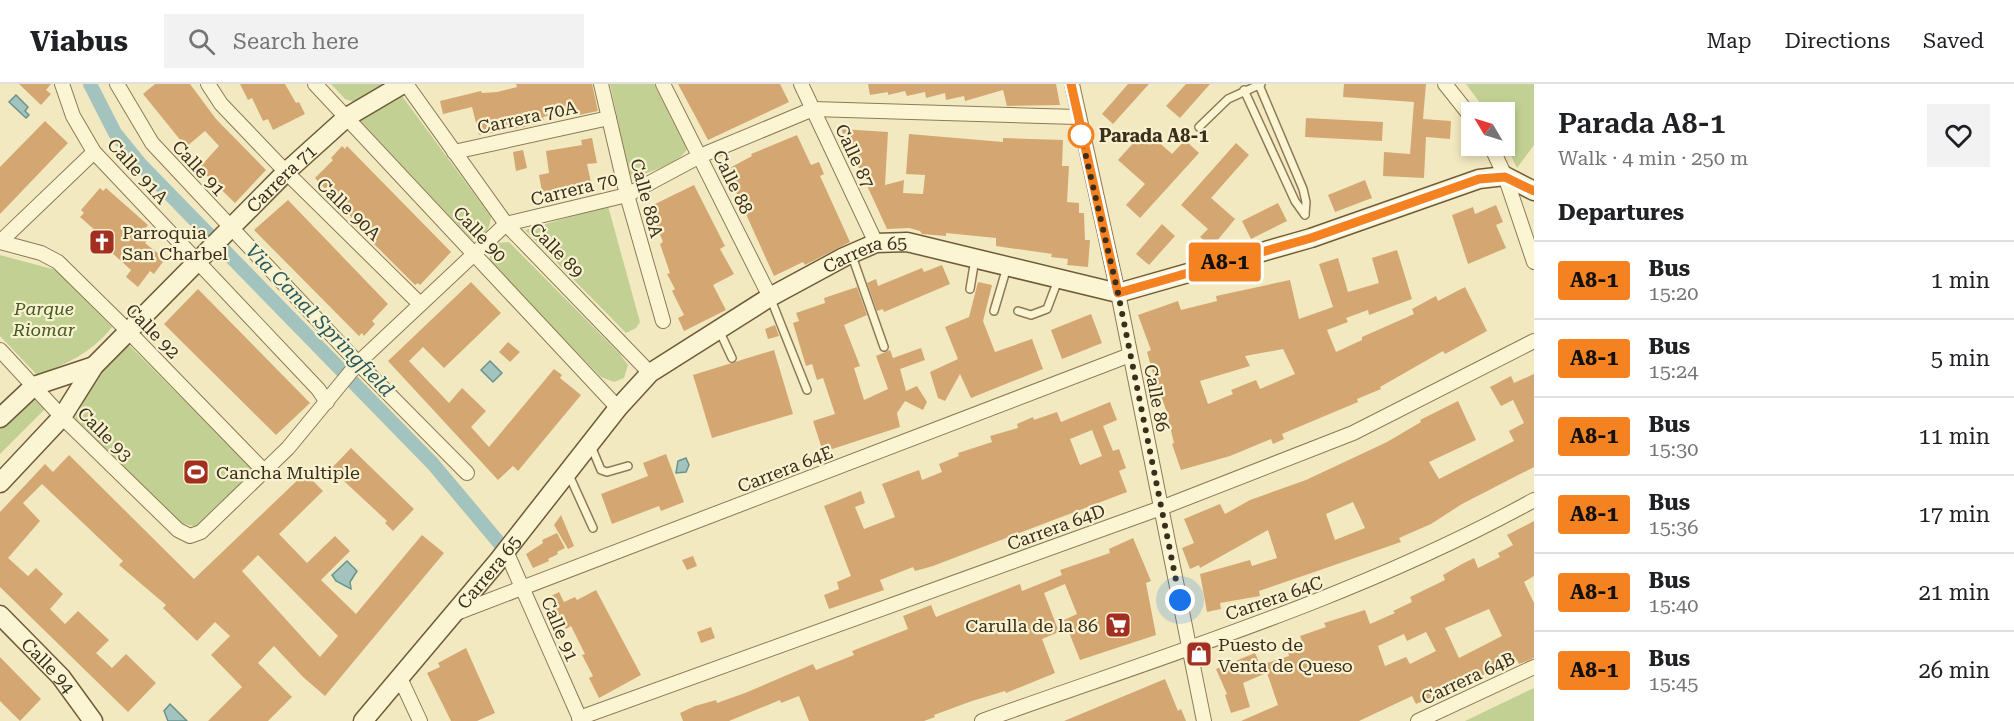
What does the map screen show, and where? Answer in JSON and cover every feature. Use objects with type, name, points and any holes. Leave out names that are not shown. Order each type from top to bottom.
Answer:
[{"type":"street","name":"Calle 91A","points":[[62,84],[74,116],[94,152],[201,257],[327,402]]},
{"type":"street","name":"Calle 91","points":[[117,84],[152,143],[226,231],[354,368],[467,473]]},
{"type":"street","name":"Calle 90A","points":[[208,84],[221,104],[286,172],[420,304]]},
{"type":"street","name":"Calle 90","points":[[315,84],[618,408]]},
{"type":"street","name":"Carrera 71","points":[[0,483],[62,417],[94,366],[226,231],[347,117],[405,84]]},
{"type":"street","name":"Calle 89","points":[[405,84],[506,224],[650,373]]},
{"type":"street","name":"Calle 88A","points":[[601,84],[627,195],[663,321]]},
{"type":"street","name":"Calle 88","points":[[663,84],[770,297]]},
{"type":"street","name":"Calle 87","points":[[801,84],[876,243]]},
{"type":"street","name":"Calle 86","points":[[1072,84],[1077,117],[1118,293],[1204,721]]},
{"type":"street","points":[[1445,84],[1461,104]]},
{"type":"street","name":"Carrera 70","points":[[190,536],[201,532],[264,471],[327,402],[354,368],[506,224],[627,195],[700,156],[813,109],[1077,117]]},
{"type":"street","name":"Carrera 70A","points":[[454,152],[609,118]]},
{"type":"street","points":[[0,242],[94,152]]},
{"type":"street","points":[[1496,156],[1534,262]]},
{"type":"street","points":[[1118,293],[1311,238],[1479,179],[1505,177],[1534,191]]},
{"type":"street","name":"Calle 92","points":[[0,242],[41,253],[58,262],[264,471]]},
{"type":"street","name":"Carrera 65","points":[[363,721],[506,551],[618,408],[650,373],[770,297],[876,243],[907,242],[975,256],[1118,293]]},
{"type":"street","name":"Carrera 64D","points":[[580,720],[1161,508],[1353,433],[1534,341]]},
{"type":"street","name":"Calle 93","points":[[0,350],[62,417],[178,530],[190,536]]},
{"type":"street","name":"Carrera 64E","points":[[452,615],[1130,355]]},
{"type":"street","name":"Carrera 71","points":[[3,413],[34,386],[94,366]]},
{"type":"street","name":"Carrera 64C","points":[[982,721],[1333,596],[1472,534],[1534,500]]},
{"type":"street","name":"Calle 91","points":[[506,551],[580,720]]},
{"type":"street","name":"Calle 94","points":[[0,615],[61,677],[93,721]]},
{"type":"street","name":"Carrera 64B","points":[[1418,721],[1534,667]]},
{"type":"street","points":[[400,678],[420,721]]},
{"type":"lane","points":[[1198,127],[1221,104],[1244,90],[1260,85],[1303,189],[1306,202],[1305,215],[1295,201],[1244,90]]},
{"type":"lane","points":[[851,254],[884,347]]},
{"type":"lane","points":[[970,289],[975,256]]},
{"type":"lane","points":[[994,311],[1008,264]]},
{"type":"lane","points":[[1018,311],[1031,315],[1047,309],[1059,277]]},
{"type":"lane","points":[[770,297],[807,390]]},
{"type":"lane","points":[[719,330],[732,358]]},
{"type":"lane","points":[[590,444],[601,470],[608,472],[628,466]]},
{"type":"lane","points":[[568,473],[593,528]]},
{"type":"green space","points":[[331,84],[384,84],[354,102],[345,99]]},
{"type":"green space","points":[[610,84],[654,84],[688,147],[685,153],[673,162],[638,177],[629,174]]},
{"type":"green space","points":[[1466,84],[1534,84],[1534,145],[1517,168],[1511,156],[1515,156],[1515,102],[1480,102]]},
{"type":"green space","points":[[396,95],[402,96],[491,217],[488,229],[480,237],[472,240],[361,122],[361,114]]},
{"type":"green space","points":[[608,206],[640,322],[636,328],[626,333],[525,230]]},
{"type":"green space","points":[[509,242],[619,353],[628,365],[624,378],[614,382],[601,377],[489,262],[491,250],[498,243]]},
{"type":"green space","name":"Parque Riomar","points":[[0,255],[56,270],[112,327],[87,351],[38,376],[0,336]]},
{"type":"green space","points":[[129,345],[254,471],[197,527],[173,521],[75,418],[104,364]]},
{"type":"green space","points":[[33,392],[47,407],[0,454],[0,423]]},
{"type":"green space","points":[[1534,688],[1534,721],[1465,721]]},
{"type":"water","points":[[16,95],[28,107],[25,111],[29,115],[26,118],[9,102]]},
{"type":"water","points":[[490,361],[502,373],[493,382],[481,370]]},
{"type":"water","points":[[686,458],[689,465],[686,472],[676,473],[678,461]]},
{"type":"water","points":[[347,561],[357,571],[350,582],[351,589],[336,581],[332,575]]},
{"type":"water","points":[[170,704],[187,721],[168,721],[164,711]]},
{"type":"building","points":[[19,84],[51,84],[46,90],[51,94],[41,105]]},
{"type":"building","points":[[155,84],[190,84],[216,119],[266,170],[235,203],[199,168],[219,146],[205,131],[186,147],[143,94]]},
{"type":"building","points":[[240,84],[285,84],[305,114],[273,130],[268,119],[263,121],[252,98],[248,100]]},
{"type":"building","points":[[516,84],[592,84],[598,111],[579,115],[577,109],[543,117],[544,120],[524,127],[479,135],[472,107],[443,114],[440,101],[481,91],[482,93],[497,92],[517,87]]},
{"type":"building","points":[[678,84],[780,84],[789,102],[708,140]]},
{"type":"building","points":[[868,84],[1056,84],[1060,105],[1007,106],[1003,90],[965,101],[964,96],[946,100],[945,93],[926,98],[925,92],[907,96],[905,91],[888,95],[888,92],[870,95]]},
{"type":"building","points":[[1128,84],[1149,84],[1113,124],[1102,114]]},
{"type":"building","points":[[1186,84],[1210,84],[1180,118],[1166,106]]},
{"type":"building","points":[[1344,84],[1426,84],[1423,119],[1451,121],[1450,139],[1426,137],[1424,178],[1383,176],[1384,152],[1410,154],[1414,102],[1343,97]]},
{"type":"building","points":[[1306,118],[1383,122],[1382,141],[1305,137]]},
{"type":"building","points":[[45,121],[68,143],[0,214],[0,167]]},
{"type":"building","points":[[841,129],[888,132],[885,185],[904,180],[903,193],[923,194],[925,175],[906,174],[909,134],[1003,142],[1003,138],[1063,140],[1062,166],[1069,166],[1067,202],[1079,203],[1079,213],[1084,213],[1085,240],[1090,240],[1088,267],[1067,265],[1068,259],[1051,257],[1052,254],[996,246],[996,238],[946,233],[946,236],[922,234],[920,231],[909,228],[887,229]]},
{"type":"building","points":[[1145,130],[1172,154],[1185,140],[1199,153],[1140,218],[1126,205],[1145,184],[1118,160]]},
{"type":"building","points":[[797,135],[811,165],[819,162],[824,174],[820,176],[850,242],[805,265],[803,262],[774,276],[726,170],[752,156],[751,154]]},
{"type":"building","points":[[592,138],[597,163],[587,164],[592,187],[557,194],[556,190],[542,192],[539,175],[549,173],[546,151],[582,145],[581,140]]},
{"type":"building","points":[[1236,143],[1249,155],[1211,198],[1235,219],[1212,247],[1200,237],[1208,229],[1181,205]]},
{"type":"building","points":[[342,146],[345,149],[347,146],[451,252],[420,285],[418,283],[415,285],[353,223],[355,221],[315,178],[333,160],[331,158]]},
{"type":"building","points":[[523,150],[527,168],[516,171],[513,152]]},
{"type":"building","points":[[1365,180],[1372,198],[1335,212],[1328,195]]},
{"type":"building","points":[[694,185],[725,246],[720,249],[734,274],[713,285],[726,310],[684,331],[678,318],[684,315],[672,291],[675,289],[667,274],[670,273],[660,244],[663,242],[649,207]]},
{"type":"building","points":[[100,188],[103,191],[106,188],[148,225],[144,230],[151,236],[145,243],[165,259],[154,274],[150,271],[138,287],[126,277],[131,270],[101,243],[105,239],[80,217],[84,213],[81,210]]},
{"type":"building","points":[[288,200],[388,304],[372,321],[375,324],[364,336],[362,333],[359,336],[254,230]]},
{"type":"building","points":[[1278,203],[1287,221],[1251,239],[1242,221]]},
{"type":"building","points":[[1496,205],[1503,222],[1496,225],[1506,248],[1468,264],[1452,215],[1473,207],[1475,214]]},
{"type":"building","points":[[1162,224],[1175,236],[1149,265],[1136,254]]},
{"type":"building","points":[[1397,250],[1412,299],[1369,315],[1368,310],[1346,318],[1348,322],[1327,330],[1336,352],[1362,340],[1362,337],[1414,314],[1412,309],[1436,296],[1438,301],[1465,287],[1487,331],[1445,354],[1443,351],[1380,387],[1381,389],[1357,399],[1358,402],[1282,434],[1284,439],[1273,444],[1271,439],[1230,456],[1181,470],[1172,444],[1174,443],[1166,410],[1147,352],[1151,350],[1138,315],[1178,301],[1181,310],[1217,301],[1216,296],[1290,280],[1299,319],[1333,307],[1319,264],[1338,258],[1348,292],[1379,283],[1372,258]],"holes":[[[1283,349],[1295,374],[1260,389],[1256,380],[1231,390],[1233,394],[1208,404],[1200,381],[1250,366],[1245,356]]]},
{"type":"building","points":[[942,265],[950,284],[884,312],[883,309],[877,311],[867,283],[876,279],[878,286],[922,268],[924,272]]},
{"type":"building","points":[[471,282],[501,313],[444,368],[423,347],[409,361],[449,403],[462,388],[486,411],[471,427],[489,447],[554,369],[562,375],[560,378],[581,395],[518,471],[513,466],[498,480],[388,361]]},
{"type":"building","points":[[978,282],[992,285],[983,321],[995,352],[1032,339],[1043,369],[971,398],[960,374],[945,401],[938,398],[930,372],[958,359],[945,327],[969,317]]},
{"type":"building","points":[[857,287],[867,315],[844,325],[860,366],[854,368],[864,400],[888,389],[876,356],[890,350],[893,358],[921,348],[925,360],[900,369],[906,391],[917,386],[927,402],[923,410],[905,401],[897,413],[900,427],[823,452],[813,421],[835,414],[823,378],[817,380],[812,364],[806,366],[793,323],[799,321],[796,313],[825,303],[824,298]]},
{"type":"building","points":[[198,289],[310,403],[276,435],[164,324]]},
{"type":"building","points":[[1091,314],[1102,343],[1062,359],[1051,330]]},
{"type":"building","points":[[775,325],[779,336],[768,339],[765,329]]},
{"type":"building","points":[[508,342],[520,352],[510,362],[499,352]]},
{"type":"building","points":[[774,350],[793,414],[712,438],[693,375]]},
{"type":"building","points":[[1534,374],[1534,467],[1462,504],[1431,524],[1399,538],[1401,542],[1259,591],[1260,596],[1220,603],[1221,609],[1207,612],[1200,574],[1250,560],[1252,566],[1277,558],[1268,530],[1200,568],[1199,565],[1190,569],[1182,548],[1194,543],[1184,519],[1220,504],[1225,514],[1250,500],[1306,480],[1387,442],[1421,422],[1420,420],[1458,401],[1476,440],[1429,462],[1439,479],[1514,441],[1509,431],[1524,423],[1513,400],[1501,406],[1490,387],[1511,376],[1514,383]],"holes":[[[1353,502],[1365,528],[1335,540],[1326,514]]]},
{"type":"building","points":[[1110,402],[1117,420],[1103,426],[1113,451],[1119,449],[1126,468],[1119,471],[1127,492],[933,566],[915,571],[913,567],[880,580],[884,590],[829,609],[824,595],[839,589],[837,582],[851,576],[824,506],[861,491],[865,503],[855,507],[864,529],[895,517],[882,484],[919,470],[922,480],[942,472],[939,464],[959,456],[958,453],[992,442],[990,436],[1018,428],[1017,424],[1033,417],[1034,420],[1057,412],[1061,422]],"holes":[[[1092,430],[1102,456],[1080,465],[1070,439]]]},
{"type":"building","points":[[351,448],[414,509],[393,531],[385,523],[387,521],[331,469]]},
{"type":"building","points":[[666,454],[684,502],[661,511],[659,506],[612,524],[601,494],[648,476],[643,463]]},
{"type":"building","points":[[69,455],[194,579],[305,473],[323,491],[279,534],[307,563],[335,536],[350,551],[321,580],[356,614],[422,535],[444,553],[325,696],[303,677],[274,646],[258,663],[292,697],[268,721],[208,721],[242,687],[211,655],[230,636],[215,622],[197,641],[163,608],[166,605],[119,565],[123,561],[42,484],[23,503],[40,521],[8,558],[28,576],[36,568],[63,594],[50,609],[65,624],[78,611],[109,640],[96,653],[112,668],[126,654],[156,683],[128,712],[0,587],[0,512],[45,464],[53,472]],"holes":[[[258,555],[338,636],[320,657],[242,571]]]},
{"type":"building","points":[[561,515],[574,546],[568,549],[554,525]]},
{"type":"building","points":[[1534,521],[1534,576],[1524,582],[1534,603],[1534,658],[1519,664],[1517,660],[1416,704],[1412,696],[1359,721],[1241,721],[1278,705],[1264,664],[1289,656],[1287,649],[1303,644],[1300,636],[1326,627],[1324,623],[1365,610],[1370,624],[1395,613],[1393,611],[1412,602],[1410,597],[1445,580],[1443,575],[1462,564],[1474,558],[1478,568],[1500,557],[1498,553],[1513,545],[1507,535]],"holes":[[[1489,609],[1502,636],[1459,658],[1445,628]],[[1426,632],[1436,651],[1410,664],[1406,657],[1385,666],[1378,646],[1404,634],[1407,641]]]},
{"type":"building","points":[[557,533],[565,548],[548,559],[549,561],[533,568],[526,554],[543,543],[542,540]]},
{"type":"building","points":[[1133,538],[1151,581],[1146,583],[1156,635],[1080,660],[1064,620],[1077,614],[1065,584],[1044,593],[1059,632],[1042,639],[1055,673],[1006,693],[1005,691],[972,701],[924,721],[809,721],[799,696],[781,703],[780,700],[729,721],[683,721],[680,713],[695,706],[716,700],[717,703],[813,664],[816,670],[854,655],[852,651],[908,629],[903,616],[931,605],[936,617],[1020,584],[1022,591],[1062,575],[1060,570],[1110,553],[1109,549]]},
{"type":"building","points":[[693,556],[697,566],[687,570],[682,560]]},
{"type":"building","points":[[596,590],[641,675],[599,698],[589,678],[593,676],[582,655],[585,654],[571,626],[566,629],[549,597],[559,592],[564,602],[575,597],[577,600]]},
{"type":"building","points":[[711,627],[715,638],[701,643],[697,632]]},
{"type":"building","points":[[466,648],[495,713],[477,721],[451,721],[427,673],[440,667],[438,663]]},
{"type":"building","points":[[1255,653],[1264,674],[1243,683],[1250,707],[1231,713],[1225,695],[1227,694],[1216,669]]},
{"type":"building","points":[[0,657],[41,699],[20,721],[0,701]]},
{"type":"building","points":[[1165,679],[1178,711],[1181,709],[1186,721],[1064,721]]},
{"type":"waterway","name":"Via Canal Springfield","points":[[90,84],[115,133],[141,165],[433,464],[506,551]]},
{"type":"bus line","name":"A8-1","points":[[1071,84],[1118,293],[1311,238],[1479,179],[1505,177],[1534,191]]},
{"type":"place","name":"Parada A8-1","points":[[1081,135]]},
{"type":"place","name":"Parroquia San Charbel","points":[[102,242]]},
{"type":"place","name":"Cancha Multiple","points":[[196,472]]},
{"type":"place","name":"Carulla de la 86","points":[[1118,625]]},
{"type":"place","name":"Puesto de Venta de Queso","points":[[1199,654]]},
{"type":"route","points":[[1081,135],[1118,293],[1180,600]]}]
